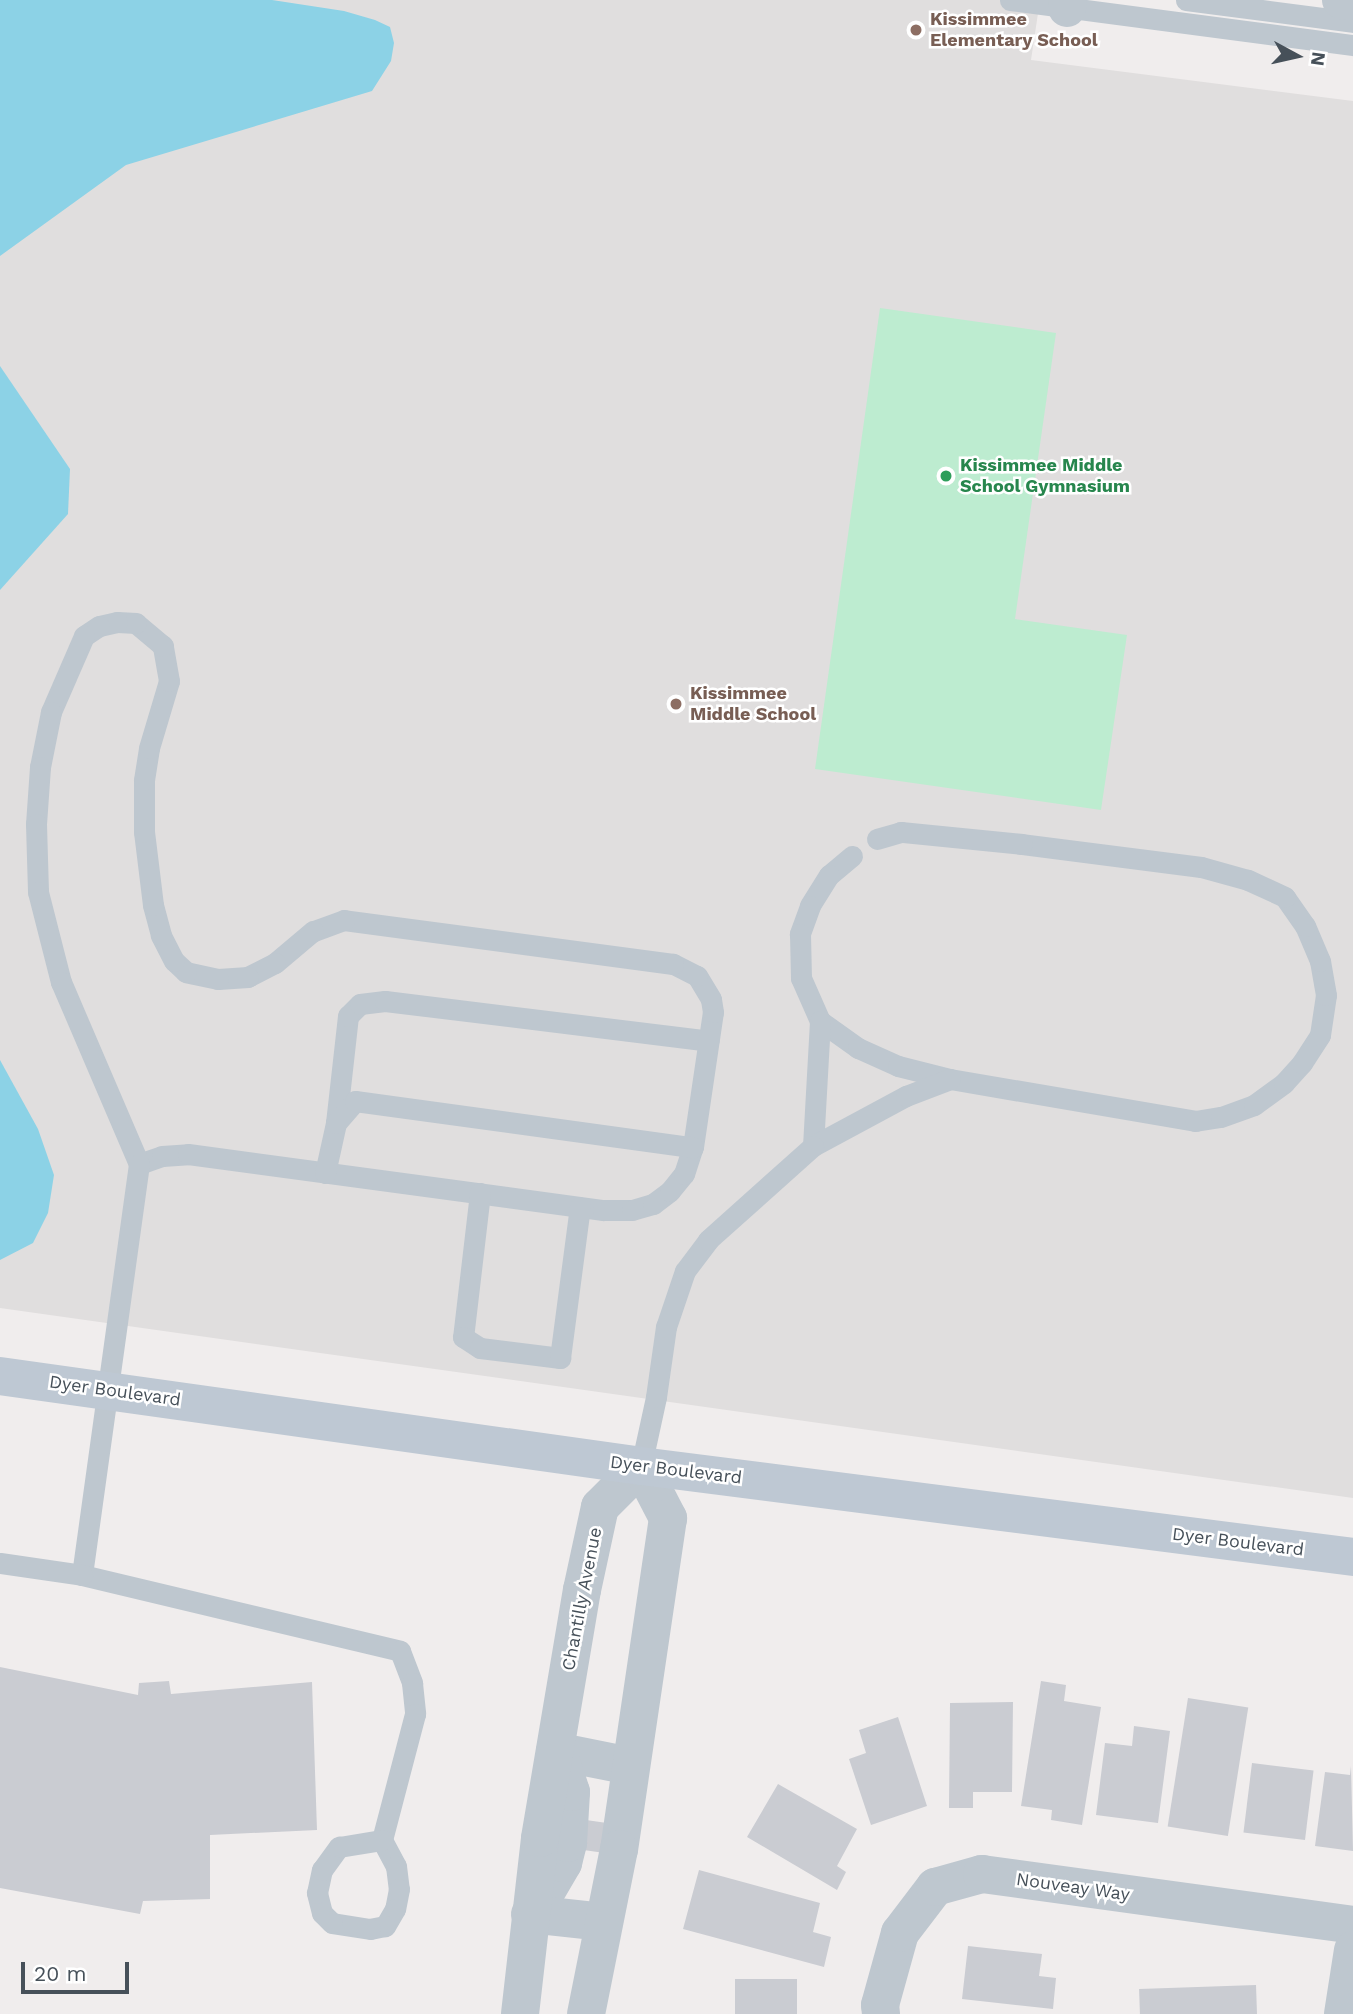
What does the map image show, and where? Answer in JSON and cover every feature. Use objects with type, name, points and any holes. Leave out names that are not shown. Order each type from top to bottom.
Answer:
[{"type":"main road","name":"Dyer Boulevard","points":[[0,1376],[640,1466],[1353,1557]]},
{"type":"street","points":[[1341,0],[1353,2]]},
{"type":"street","points":[[586,2014],[619,1849],[668,1518],[640,1466]]},
{"type":"street","name":"Chantilly Avenue","points":[[520,2014],[530,1914],[555,1751],[582,1590],[600,1507],[640,1466]]},
{"type":"street","points":[[555,1751],[630,1766]]},
{"type":"street","name":"Nouveay Way","points":[[881,2014],[880,2005],[900,1933],[935,1887],[982,1874],[1353,1925]]},
{"type":"street","points":[[530,1914],[604,1923]]},
{"type":"street","points":[[1343,2014],[1353,1950]]},
{"type":"lane","points":[[1010,0],[1068,4],[1353,45]]},
{"type":"lane","points":[[1186,0],[1353,22]]},
{"type":"lane","points":[[82,1575],[139,1164],[61,982],[38,891],[36,824],[40,767],[51,712],[84,636],[99,625],[136,623],[163,646],[168,664],[164,702],[149,748],[144,780],[144,832],[153,905],[160,935],[174,961],[186,972],[218,979],[248,977],[275,963],[313,931],[328,923],[344,920],[685,968],[697,976],[711,999],[713,1013],[693,1147],[684,1174],[670,1191],[653,1204],[632,1210],[580,1207],[188,1154],[162,1156],[139,1164]]},
{"type":"lane","points":[[820,1021],[858,1048],[898,1066],[950,1079],[1195,1121],[1254,1105],[1284,1083],[1302,1063],[1320,1035],[1326,995],[1320,961],[1305,926],[1285,898],[1248,880],[1201,867],[901,832],[877,839]]},
{"type":"lane","points":[[813,1146],[820,1021],[801,978],[800,934],[810,906],[829,875],[852,856]]},
{"type":"lane","points":[[325,1173],[336,1123],[348,1016],[360,1004],[385,1001],[709,1041]]},
{"type":"lane","points":[[640,1466],[656,1397],[666,1327],[685,1271],[709,1240],[813,1146],[906,1096],[950,1079]]},
{"type":"lane","points":[[336,1123],[355,1101],[693,1147]]},
{"type":"lane","points":[[480,1193],[463,1337],[480,1348],[560,1358],[580,1207]]},
{"type":"lane","points":[[0,1563],[82,1575],[400,1651],[412,1683],[415,1714],[382,1840],[396,1866],[400,1889],[396,1909],[385,1926],[370,1929],[332,1923],[322,1913],[317,1894],[322,1870],[339,1847],[382,1840]]},
{"type":"shaded area","name":"Kissimmee Middle School","points":[[0,0],[1040,0],[1031,60],[1353,101],[1353,1498],[0,1308]]},
{"type":"green space","name":"Kissimmee Middle School Gymnasium","points":[[880,308],[1056,333],[1015,619],[1127,635],[1101,810],[815,769]]},
{"type":"water","points":[[0,0],[272,0],[344,11],[375,20],[390,27],[394,43],[391,61],[372,91],[126,165],[0,256]]},
{"type":"water","points":[[0,366],[70,469],[68,514],[0,590]]},
{"type":"water","points":[[0,1060],[38,1129],[54,1175],[48,1213],[33,1243],[0,1260]]},
{"type":"building","points":[[0,1667],[138,1695],[139,1683],[169,1681],[171,1694],[312,1682],[317,1830],[210,1835],[210,1899],[143,1901],[140,1914],[0,1888]]},
{"type":"building","points":[[1041,1681],[1066,1685],[1064,1701],[1101,1707],[1082,1825],[1051,1820],[1052,1810],[1021,1806]]},
{"type":"building","points":[[1188,1698],[1248,1708],[1228,1836],[1168,1826]]},
{"type":"building","points":[[1013,1702],[1012,1792],[973,1792],[973,1808],[949,1808],[950,1703]]},
{"type":"building","points":[[898,1717],[927,1806],[871,1825],[849,1759],[866,1753],[859,1730]]},
{"type":"building","points":[[1134,1726],[1170,1731],[1158,1823],[1096,1815],[1105,1743],[1132,1746]]},
{"type":"building","points":[[1252,1763],[1314,1771],[1305,1840],[1243,1832]]},
{"type":"building","points":[[1351,1766],[1353,1851],[1315,1846],[1325,1772],[1350,1775]]},
{"type":"building","points":[[778,1784],[857,1829],[837,1866],[846,1872],[837,1890],[747,1837]]},
{"type":"building","points":[[579,1819],[609,1823],[605,1853],[575,1849]]},
{"type":"building","points":[[699,1870],[820,1903],[813,1932],[831,1937],[824,1967],[683,1929]]},
{"type":"building","points":[[968,1946],[1042,1954],[1039,1976],[1056,1978],[1053,2009],[962,1999]]},
{"type":"building","points":[[735,1979],[797,1979],[797,2014],[735,2014]]},
{"type":"building","points":[[1256,1985],[1257,2014],[1140,2014],[1139,1989]]},
{"type":"place","name":"Kissimmee Elementary School","points":[[916,30]]},
{"type":"place","name":"Kissimmee Middle School Gymnasium","points":[[946,476]]},
{"type":"place","name":"Kissimmee Middle School","points":[[676,704]]}]
